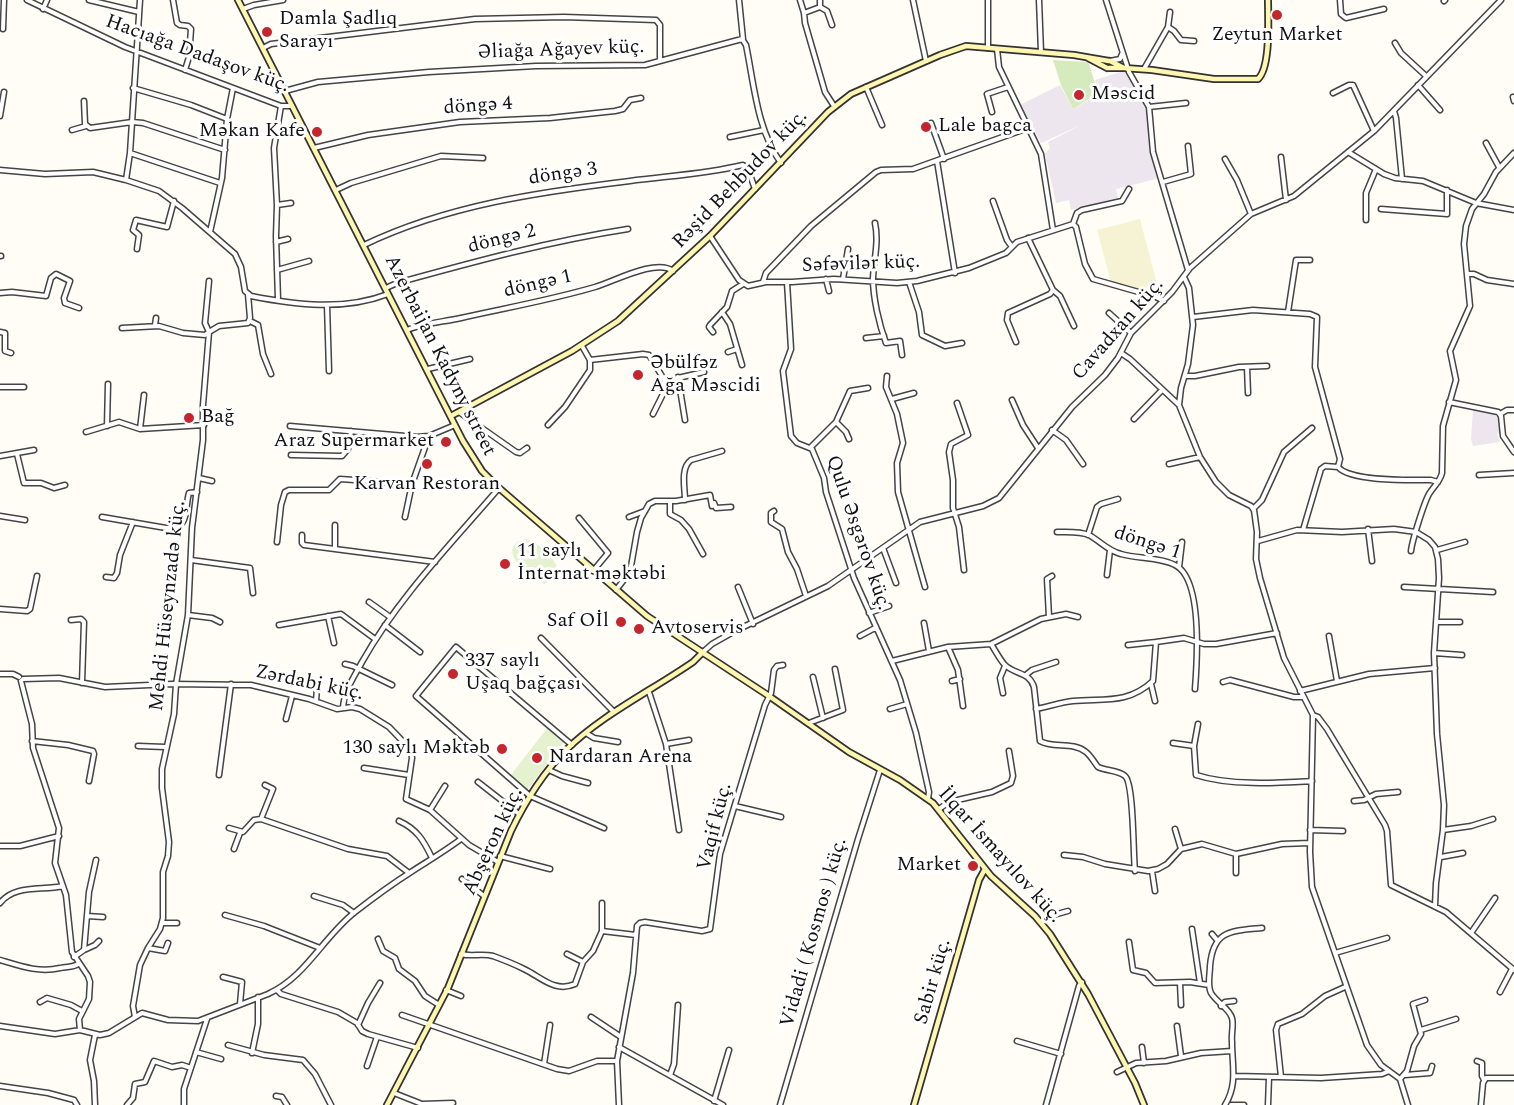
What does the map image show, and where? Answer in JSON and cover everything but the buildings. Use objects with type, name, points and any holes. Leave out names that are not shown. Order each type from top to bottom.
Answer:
[{"type":"main road","name":"Azerbaijan Kadyny street","points":[[238,0],[477,466],[593,571],[652,620],[703,652]]},
{"type":"main road","points":[[1082,56],[1108,68],[1144,69],[1214,79],[1258,79],[1263,74],[1268,0]]},
{"type":"main road","name":"Rəşid Behbudov küç.","points":[[451,416],[582,346],[618,321],[710,236],[834,106],[846,97],[961,47],[1082,56],[1110,61],[1126,68]]},
{"type":"main road","points":[[1108,68],[1106,63],[1110,61]]},
{"type":"main road","name":"Abşeron küç.","points":[[387,1105],[446,990],[499,859],[519,814],[530,796],[549,770],[572,745],[615,713],[693,662],[703,652]]},
{"type":"main road","name":"İlqar İsmayılov küç.","points":[[703,652],[849,752],[928,799],[939,809],[998,883],[1041,922],[1082,982],[1140,1093],[1144,1105]]},
{"type":"main road","name":"Sabir küç.","points":[[914,1105],[979,880],[985,868]]},
{"type":"street","points":[[3,29],[4,0]]},
{"type":"street","name":"Hacıağa Dadaşov küç.","points":[[27,0],[136,51],[281,106],[293,106]]},
{"type":"street","points":[[43,9],[47,0]]},
{"type":"street","points":[[89,0],[139,12]]},
{"type":"street","points":[[126,180],[130,153],[140,0]]},
{"type":"street","points":[[173,0],[177,23],[180,26],[191,28],[189,57],[185,70]]},
{"type":"street","points":[[243,9],[283,0]]},
{"type":"street","points":[[739,0],[743,39],[764,130],[781,163]]},
{"type":"street","points":[[800,0],[825,92],[834,106]]},
{"type":"street","points":[[820,0],[820,7]]},
{"type":"street","points":[[913,0],[922,53],[926,61]]},
{"type":"street","points":[[988,0],[988,48]]},
{"type":"street","points":[[1039,0],[1041,53]]},
{"type":"street","points":[[1106,0],[1126,68],[1149,107],[1151,146],[1188,270]]},
{"type":"street","points":[[1340,0],[1341,14],[1346,18],[1384,9]]},
{"type":"street","name":"Cavadxan küç.","points":[[703,652],[728,635],[828,586],[926,519],[983,506],[999,498],[1078,400],[1102,380],[1121,353],[1131,333],[1164,301],[1188,270],[1251,214],[1286,201],[1307,187],[1374,131],[1501,0]]},
{"type":"street","points":[[804,13],[820,7]]},
{"type":"street","points":[[820,7],[827,11],[832,25]]},
{"type":"street","points":[[1144,69],[1167,27],[1170,12]]},
{"type":"street","points":[[263,48],[271,44],[475,19],[564,17],[656,20],[660,25],[660,61]]},
{"type":"street","points":[[1167,27],[1174,31],[1181,40],[1194,40]]},
{"type":"street","name":"Əliağa Ağayev küç.","points":[[285,91],[318,82],[429,72],[536,66],[639,65],[743,39]]},
{"type":"street","points":[[1395,43],[1401,52],[1426,75]]},
{"type":"street","points":[[996,49],[997,60],[1008,87],[1037,145],[1043,164],[1053,230]]},
{"type":"street","points":[[1110,61],[1120,59],[1122,50]]},
{"type":"street","points":[[1333,93],[1353,85],[1374,131]]},
{"type":"street","points":[[1418,85],[1440,110]]},
{"type":"street","points":[[866,87],[882,125]]},
{"type":"street","points":[[992,111],[987,94],[1008,87]]},
{"type":"street","points":[[133,88],[191,105],[227,119]]},
{"type":"street","points":[[210,232],[220,183],[233,88]]},
{"type":"street","points":[[0,116],[4,92]]},
{"type":"street","name":"döngə 4","points":[[314,148],[361,136],[460,122],[550,118],[615,111],[623,109],[630,100],[641,98]]},
{"type":"street","points":[[84,102],[86,126]]},
{"type":"street","points":[[1149,107],[1186,103]]},
{"type":"street","points":[[278,300],[274,148],[281,106]]},
{"type":"street","points":[[1394,111],[1402,179]]},
{"type":"street","points":[[72,130],[86,126],[143,123],[225,150]]},
{"type":"street","points":[[931,123],[944,159]]},
{"type":"street","points":[[763,282],[766,273],[804,234],[876,172],[913,170],[1028,128]]},
{"type":"street","points":[[730,137],[764,130]]},
{"type":"street","points":[[1486,143],[1499,167]]},
{"type":"street","points":[[1163,182],[1191,174],[1188,146]]},
{"type":"street","points":[[1348,152],[1384,174],[1423,181],[1476,203],[1514,210]]},
{"type":"street","points":[[130,153],[220,183]]},
{"type":"street","points":[[1411,551],[1412,541],[1427,497],[1442,473],[1443,426],[1456,380],[1450,351],[1470,306],[1464,232],[1469,215],[1476,203],[1484,194],[1499,167],[1514,153]]},
{"type":"street","points":[[336,190],[351,183],[441,156],[483,158]]},
{"type":"street","points":[[1281,157],[1286,201]]},
{"type":"street","points":[[1225,159],[1237,180],[1251,214]]},
{"type":"street","points":[[937,161],[955,273]]},
{"type":"street","name":"döngə 3","points":[[364,245],[398,231],[496,201],[579,188],[692,175],[743,165],[748,169],[755,189]]},
{"type":"street","points":[[1366,220],[1366,193],[1376,169]]},
{"type":"street","points":[[0,170],[45,174],[86,171],[126,180],[159,191],[174,201],[238,258],[242,267],[244,288],[248,294],[250,321]]},
{"type":"street","points":[[1130,189],[1122,201],[1077,213],[1073,225],[1076,227],[1085,264],[1094,279],[1164,301]]},
{"type":"street","points":[[1381,209],[1447,214],[1447,190]]},
{"type":"street","points":[[137,249],[139,235],[133,230],[136,220],[167,227],[174,201]]},
{"type":"street","points":[[993,201],[1007,240],[1012,247]]},
{"type":"street","points":[[277,205],[291,203]]},
{"type":"street","points":[[875,223],[877,238],[874,282],[884,336],[886,343],[900,341],[902,355]]},
{"type":"street","name":"Səfəvilər küç.","points":[[743,284],[751,286],[763,282],[826,279],[909,282],[955,273],[1001,256],[1017,242],[1073,225]]},
{"type":"street","name":"döngə 2","points":[[386,288],[494,256],[584,236],[628,229]]},
{"type":"street","points":[[710,236],[743,284],[732,291],[729,304],[709,327],[713,332]]},
{"type":"street","points":[[1028,238],[1053,290],[1060,296],[1074,326]]},
{"type":"street","points":[[276,242],[288,239]]},
{"type":"street","points":[[843,279],[848,249]]},
{"type":"street","points":[[1288,312],[1296,260],[1310,260]]},
{"type":"street","points":[[277,270],[309,261]]},
{"type":"street","name":"döngə 1","points":[[407,330],[422,324],[456,319],[595,287],[658,267],[666,267],[673,271]]},
{"type":"street","points":[[0,293],[46,296],[51,278],[56,274],[70,281],[64,298],[65,303],[80,308]]},
{"type":"street","points":[[1467,274],[1514,284]]},
{"type":"street","points":[[1179,405],[1190,353],[1193,317],[1190,309],[1189,288],[1184,277]]},
{"type":"street","points":[[826,279],[829,291]]},
{"type":"street","name":"Mehdi Hüseynzadə küç.","points":[[135,1017],[133,1010],[138,973],[148,948],[162,923],[162,872],[168,856],[169,842],[161,778],[165,747],[174,714],[176,684],[188,615],[192,528],[204,425],[203,405],[209,332],[205,323],[209,281]]},
{"type":"street","name":"Qulu Əsgərov küç.","points":[[787,282],[791,349],[783,370],[793,440],[810,447],[824,478],[826,492],[851,570],[875,628],[892,661],[907,704],[928,788],[928,799]]},
{"type":"street","points":[[909,282],[919,312],[922,335],[945,346],[962,343]]},
{"type":"street","points":[[1016,342],[1007,320],[1008,313],[1050,294],[1053,290]]},
{"type":"street","points":[[248,294],[278,300],[327,305],[357,302],[389,294]]},
{"type":"street","points":[[327,305],[329,371]]},
{"type":"street","points":[[1193,317],[1246,310],[1315,314],[1317,317],[1315,368],[1340,459],[1338,467]]},
{"type":"street","points":[[722,312],[730,324],[742,364]]},
{"type":"street","points":[[1109,313],[1131,333]]},
{"type":"street","points":[[155,325],[156,318]]},
{"type":"street","points":[[122,328],[155,325],[200,336],[219,326],[243,325],[250,321]]},
{"type":"street","points":[[250,321],[258,325],[263,354],[271,374]]},
{"type":"street","points":[[0,332],[5,333],[5,351],[11,353]]},
{"type":"street","points":[[866,338],[884,336]]},
{"type":"street","points":[[548,425],[565,407],[590,370],[591,360],[582,346]]},
{"type":"street","points":[[728,352],[737,349]]},
{"type":"street","points":[[1121,353],[1179,405],[1200,457],[1223,490],[1253,509],[1258,541],[1256,559],[1260,578],[1284,658],[1313,715],[1310,830],[1313,893],[1366,1045],[1389,1071],[1400,1079],[1408,1105]]},
{"type":"street","points":[[591,360],[647,354],[651,357],[665,381],[664,392],[653,414]]},
{"type":"street","points":[[428,369],[470,359]]},
{"type":"street","points":[[1185,376],[1267,366]]},
{"type":"street","points":[[1247,367],[1248,393]]},
{"type":"street","points":[[665,381],[704,372]]},
{"type":"street","points":[[887,376],[886,387],[897,414],[903,443],[897,463],[898,492],[925,587]]},
{"type":"street","points":[[678,378],[685,420]]},
{"type":"street","points":[[107,426],[108,384]]},
{"type":"street","points":[[0,387],[24,387]]},
{"type":"street","points":[[810,447],[836,422],[850,391],[868,388]]},
{"type":"street","points":[[1134,419],[1162,390]]},
{"type":"street","points":[[892,399],[914,393]]},
{"type":"street","points":[[140,429],[144,394]]},
{"type":"street","points":[[1012,400],[1023,425],[1038,448]]},
{"type":"street","points":[[1449,402],[1494,410],[1500,414],[1503,436],[1514,452]]},
{"type":"street","points":[[957,403],[968,435],[951,444],[949,448],[954,512],[959,527],[964,570]]},
{"type":"street","points":[[1500,414],[1514,410]]},
{"type":"street","points":[[459,412],[516,452],[520,453],[527,448]]},
{"type":"street","points":[[86,432],[122,422],[140,429],[204,425]]},
{"type":"street","points":[[836,422],[846,432],[849,439]]},
{"type":"street","points":[[290,426],[417,437],[429,436],[455,425]]},
{"type":"street","points":[[1253,509],[1260,504],[1287,447],[1312,428]]},
{"type":"street","points":[[1052,430],[1066,440],[1083,464]]},
{"type":"street","points":[[291,455],[342,456],[348,449],[351,431]]},
{"type":"street","points":[[405,517],[412,484],[429,436]]},
{"type":"street","points":[[0,456],[34,450]]},
{"type":"street","points":[[685,500],[684,471],[687,463],[691,459],[722,451]]},
{"type":"street","points":[[17,454],[22,482],[41,483],[54,488],[65,485]]},
{"type":"street","points":[[1169,464],[1200,457]]},
{"type":"street","points":[[1303,530],[1321,469],[1325,466],[1338,467],[1345,472],[1375,478],[1438,482]]},
{"type":"street","points":[[1479,475],[1514,473]]},
{"type":"street","points":[[199,478],[212,481]]},
{"type":"street","points":[[277,542],[284,496],[289,490],[329,490],[340,479],[412,484]]},
{"type":"street","points":[[343,708],[346,692],[375,639],[390,617],[499,488]]},
{"type":"street","points":[[102,517],[166,528],[178,527],[185,519],[189,495],[191,492],[197,492]]},
{"type":"street","points":[[616,590],[630,572],[637,532],[645,511],[652,502],[685,500],[710,495]]},
{"type":"street","points":[[710,495],[712,506]]},
{"type":"street","points":[[710,495],[713,496],[716,508],[731,507]]},
{"type":"street","points":[[1088,535],[1097,507],[1118,500]]},
{"type":"street","points":[[670,501],[670,514],[681,520],[689,529],[703,554]]},
{"type":"street","points":[[629,517],[645,511]]},
{"type":"street","points":[[774,511],[771,513],[771,522],[782,529],[788,552],[797,568],[806,596]]},
{"type":"street","points":[[0,516],[25,520]]},
{"type":"street","points":[[579,518],[608,553],[593,571]]},
{"type":"street","points":[[106,577],[114,578],[116,575],[120,555],[133,522]]},
{"type":"street","points":[[335,525],[335,549]]},
{"type":"street","points":[[1368,529],[1372,561]]},
{"type":"street","points":[[1258,541],[1287,532],[1303,530],[1342,532],[1394,529],[1416,532],[1429,540],[1437,550],[1439,590],[1434,653],[1437,734],[1444,805],[1435,906]]},
{"type":"street","name":"döngə 1","points":[[1057,532],[1088,535],[1122,555],[1168,562],[1179,567],[1185,574],[1191,593],[1197,642],[1195,689]]},
{"type":"street","points":[[302,535],[304,545],[435,562]]},
{"type":"street","points":[[1179,567],[1182,542]]},
{"type":"street","points":[[1437,550],[1465,542]]},
{"type":"street","points":[[883,548],[896,583]]},
{"type":"street","points":[[1107,575],[1110,550]]},
{"type":"street","points":[[191,560],[250,568],[253,593]]},
{"type":"street","points":[[0,609],[27,611],[30,609],[37,576]]},
{"type":"street","points":[[1049,617],[1047,579],[1052,576]]},
{"type":"street","points":[[738,586],[753,624]]},
{"type":"street","points":[[1404,587],[1492,592]]},
{"type":"street","points":[[369,602],[390,617]]},
{"type":"street","points":[[869,613],[889,606]]},
{"type":"street","points":[[188,615],[212,618],[220,622]]},
{"type":"street","points":[[279,626],[328,616],[345,615],[375,639]]},
{"type":"street","points":[[892,661],[948,647],[991,644],[1037,620],[1049,617],[1066,615],[1078,617]]},
{"type":"street","points":[[328,616],[334,643]]},
{"type":"street","points":[[72,620],[81,619],[84,622],[82,683]]},
{"type":"street","points":[[1437,622],[1460,622]]},
{"type":"street","points":[[924,623],[929,651]]},
{"type":"street","points":[[385,625],[420,652]]},
{"type":"street","points":[[860,636],[875,628]]},
{"type":"street","points":[[1128,645],[1178,638],[1204,644],[1222,644],[1277,633]]},
{"type":"street","points":[[1329,636],[1337,681]]},
{"type":"street","points":[[541,638],[615,713]]},
{"type":"street","points":[[1155,701],[1151,684],[1156,642]]},
{"type":"street","points":[[991,644],[1005,666],[1026,675],[1033,682],[1038,736],[1042,743],[1078,747],[1089,754],[1098,767],[1123,774],[1128,779],[1133,815],[1135,871]]},
{"type":"street","points":[[572,745],[459,648],[453,647],[416,696],[530,796],[604,828]]},
{"type":"street","points":[[948,647],[960,679],[963,706]]},
{"type":"street","points":[[1434,653],[1462,655]]},
{"type":"street","points":[[1026,675],[1032,670],[1056,662]]},
{"type":"street","points":[[345,664],[392,685]]},
{"type":"street","name":"Vaqif küç.","points":[[636,935],[638,926],[642,922],[702,931],[710,929],[720,854],[769,696],[775,668],[783,665]]},
{"type":"street","points":[[1003,693],[1000,678],[1005,666]]},
{"type":"street","points":[[1300,691],[1376,673],[1435,668]]},
{"type":"street","points":[[809,723],[843,709],[835,669]]},
{"type":"street","name":"Zərdabi küç.","points":[[0,674],[13,674],[21,679],[59,678],[105,687],[176,684],[260,686],[335,708],[352,707],[364,710],[384,722],[411,750],[406,799],[430,810],[461,839],[486,857],[550,869]]},
{"type":"street","points":[[813,677],[823,718]]},
{"type":"street","points":[[21,679],[32,724],[33,748],[59,828],[55,863],[63,886],[74,957],[88,976],[91,988],[89,999],[79,1019],[80,1030]]},
{"type":"street","points":[[952,681],[960,679]]},
{"type":"street","points":[[1223,682],[1230,680],[1294,697],[1303,697]]},
{"type":"street","points":[[219,775],[231,684]]},
{"type":"street","points":[[1036,709],[1073,701],[1113,701],[1128,697],[1151,684]]},
{"type":"street","points":[[316,702],[317,688]]},
{"type":"street","points":[[649,692],[666,744],[679,830]]},
{"type":"street","points":[[286,719],[292,696]]},
{"type":"street","points":[[890,709],[907,704]]},
{"type":"street","points":[[1313,715],[1318,717],[1327,729],[1387,828],[1391,885],[1435,906],[1463,924],[1513,969],[1500,992]]},
{"type":"street","points":[[1198,724],[1194,746],[1195,772],[1199,776],[1235,782],[1272,783],[1312,780]]},
{"type":"street","points":[[586,734],[594,738],[618,742]]},
{"type":"street","points":[[666,744],[689,740]]},
{"type":"street","points":[[32,741],[62,744],[93,751],[89,781]]},
{"type":"street","points":[[1173,742],[1194,746]]},
{"type":"street","points":[[138,746],[165,747]]},
{"type":"street","points":[[939,809],[949,802],[992,792],[1011,783],[1013,776],[1009,751]]},
{"type":"street","points":[[364,768],[409,775]]},
{"type":"street","points":[[549,770],[588,783]]},
{"type":"street","name":"Vidadi ( Kosmos ) küç.","points":[[780,1105],[880,770]]},
{"type":"street","points":[[478,782],[519,814]]},
{"type":"street","points":[[261,819],[273,789],[266,785]]},
{"type":"street","points":[[430,810],[444,786]]},
{"type":"street","points":[[1354,801],[1383,793],[1398,792]]},
{"type":"street","points":[[735,806],[781,817]]},
{"type":"street","points":[[229,828],[240,833],[246,831],[254,820],[261,819],[348,849],[387,856],[409,873]]},
{"type":"street","points":[[1443,830],[1471,826],[1493,819]]},
{"type":"street","points":[[399,821],[418,833],[432,858]]},
{"type":"street","points":[[1175,829],[1181,849]]},
{"type":"street","points":[[1310,830],[1343,831]]},
{"type":"street","points":[[234,849],[240,833]]},
{"type":"street","points":[[0,846],[20,846],[59,836]]},
{"type":"street","points":[[0,1026],[55,1034],[80,1030],[94,1035],[109,1033],[142,1013],[168,1020],[194,1021],[207,1018],[277,990],[303,969],[354,913],[461,839]]},
{"type":"street","points":[[1064,855],[1089,858],[1135,871],[1152,871],[1167,864],[1181,849],[1202,844],[1236,854],[1282,844],[1310,843]]},
{"type":"street","points":[[1441,857],[1463,853]]},
{"type":"street","points":[[1236,854],[1236,873]]},
{"type":"street","points":[[84,950],[90,886],[96,860]]},
{"type":"street","points":[[1152,871],[1155,891]]},
{"type":"street","points":[[462,879],[484,896]]},
{"type":"street","points":[[0,903],[6,896],[16,891],[63,886]]},
{"type":"street","points":[[314,896],[343,905],[354,913]]},
{"type":"street","points":[[1471,933],[1495,898]]},
{"type":"street","points":[[461,954],[494,956],[526,969],[549,984],[563,987],[575,984],[584,962],[593,951],[602,931],[602,903]]},
{"type":"street","points":[[1041,922],[1050,916],[1068,911]]},
{"type":"street","points":[[225,915],[264,926],[320,948]]},
{"type":"street","points":[[87,916],[103,917]]},
{"type":"street","points":[[162,923],[177,923]]},
{"type":"street","points":[[1244,1105],[1225,1105],[1234,1076],[1232,1017],[1214,999],[1209,985],[1211,958],[1217,940],[1227,933],[1262,928]]},
{"type":"street","points":[[1192,929],[1200,983]]},
{"type":"street","points":[[602,931],[636,935],[633,973],[617,1061],[619,1105]]},
{"type":"street","points":[[1212,934],[1217,940]]},
{"type":"street","points":[[1335,953],[1387,938]]},
{"type":"street","points":[[378,939],[382,951],[395,958],[399,969],[415,981],[425,996],[439,1005]]},
{"type":"street","points":[[74,957],[99,941]]},
{"type":"street","points":[[1129,942],[1133,970],[1146,973],[1155,983],[1209,985]]},
{"type":"street","points":[[148,948],[165,951],[168,943]]},
{"type":"street","points":[[567,954],[584,962]]},
{"type":"street","points":[[0,960],[26,968],[50,970],[78,964]]},
{"type":"street","points":[[223,977],[242,982],[240,1004]]},
{"type":"street","points":[[1046,1105],[1078,989],[1082,982]]},
{"type":"street","points":[[358,1025],[380,983]]},
{"type":"street","points":[[1180,983],[1181,1005]]},
{"type":"street","points":[[1281,1077],[1276,1030],[1278,1024],[1302,1014],[1325,996],[1345,987]]},
{"type":"street","points":[[277,990],[281,994],[338,1012],[358,1025],[364,1032],[418,1048]]},
{"type":"street","points":[[446,990],[461,996]]},
{"type":"street","points":[[252,1053],[258,1024],[258,997]]},
{"type":"street","points":[[40,1002],[47,998],[82,1011]]},
{"type":"street","points":[[1400,1079],[1405,1075],[1421,1030],[1413,1004],[1425,1000]]},
{"type":"street","points":[[1221,1005],[1234,1001]]},
{"type":"street","points":[[670,1075],[674,1064],[678,1005]]},
{"type":"street","points":[[402,1016],[564,1071],[597,1061],[617,1061]]},
{"type":"street","points":[[591,1017],[621,1037]]},
{"type":"street","points":[[184,1105],[184,1091],[207,1018]]},
{"type":"street","points":[[1421,1030],[1456,1019]]},
{"type":"street","points":[[544,1065],[550,1025]]},
{"type":"street","points":[[1177,1026],[1181,1056]]},
{"type":"street","points":[[94,1035],[90,1060],[95,1105]]},
{"type":"street","points":[[367,1066],[377,1037]]},
{"type":"street","points":[[1017,1041],[1061,1054]]},
{"type":"street","points":[[228,1045],[252,1053],[295,1058],[307,1062],[319,1079],[331,1105]]},
{"type":"street","points":[[619,1047],[723,1105]]},
{"type":"street","points":[[1142,1047],[1144,1063]]},
{"type":"street","points":[[714,1101],[729,1050]]},
{"type":"street","points":[[1117,1072],[1126,1067],[1166,1061],[1181,1056],[1232,1051]]},
{"type":"street","points":[[196,1052],[221,1059]]},
{"type":"street","points":[[129,1105],[133,1098],[135,1084],[145,1082],[154,1061],[191,1068]]},
{"type":"street","points":[[1477,1061],[1482,1063],[1484,1080],[1481,1105]]},
{"type":"street","points":[[1405,1075],[1426,1075],[1430,1073],[1432,1066]]},
{"type":"street","points":[[1234,1076],[1321,1078],[1382,1074],[1389,1071]]},
{"type":"street","points":[[1268,1105],[1269,1077]]},
{"type":"street","points":[[1484,1080],[1514,1078]]},
{"type":"street","points":[[0,1086],[53,1094],[74,1100],[77,1105]]},
{"type":"street","points":[[393,1093],[422,1104],[453,1103]]},
{"type":"street","points":[[276,1096],[282,1097],[286,1105]]},
{"type":"shaded area","points":[[1124,71],[1146,107],[1151,156],[1160,178],[1116,189],[1118,198],[1071,210],[1069,200],[1056,203],[1045,154],[1050,148],[1048,142],[1081,125],[1041,143],[1020,105],[1060,85],[1073,109],[1099,94],[1095,80]]},
{"type":"shaded area","points":[[1140,219],[1157,284],[1156,294],[1111,283],[1097,230]]},
{"type":"shaded area","points":[[1473,410],[1497,415],[1501,433],[1497,434],[1500,442],[1473,446],[1471,439]]},
{"type":"green space","points":[[1053,60],[1087,62],[1098,93],[1073,109],[1061,85]]},
{"type":"green space","points":[[526,539],[547,552],[555,562],[558,573],[545,584],[523,570],[513,555],[516,543]]},
{"type":"green space","name":"Nardaran Arena","points":[[548,727],[565,741],[527,790],[510,776]]},
{"type":"place","name":"Zeytun Market","points":[[1277,15]]},
{"type":"place","name":"Damla Şadlıq Sarayı","points":[[267,32]]},
{"type":"place","name":"Məscid","points":[[1079,95]]},
{"type":"place","name":"Lale bagca","points":[[926,127]]},
{"type":"place","name":"Məkan Kafe","points":[[317,132]]},
{"type":"place","name":"Əbülfəz Ağa Məscidi","points":[[638,375]]},
{"type":"place","name":"Bağ","points":[[189,418]]},
{"type":"place","name":"Araz Supermarket","points":[[446,442]]},
{"type":"place","name":"Karvan Restoran","points":[[427,464]]},
{"type":"place","name":"11 saylı İnternat məktəbi","points":[[505,564]]},
{"type":"place","name":"Saf Oİl","points":[[621,622]]},
{"type":"place","name":"Avtoservis","points":[[639,629]]},
{"type":"place","name":"337 saylı Uşaq bağçası","points":[[453,674]]},
{"type":"place","name":"130 saylı Məktəb","points":[[502,749]]},
{"type":"place","name":"Nardaran Arena","points":[[537,758]]},
{"type":"place","name":"Market","points":[[973,866]]}]
